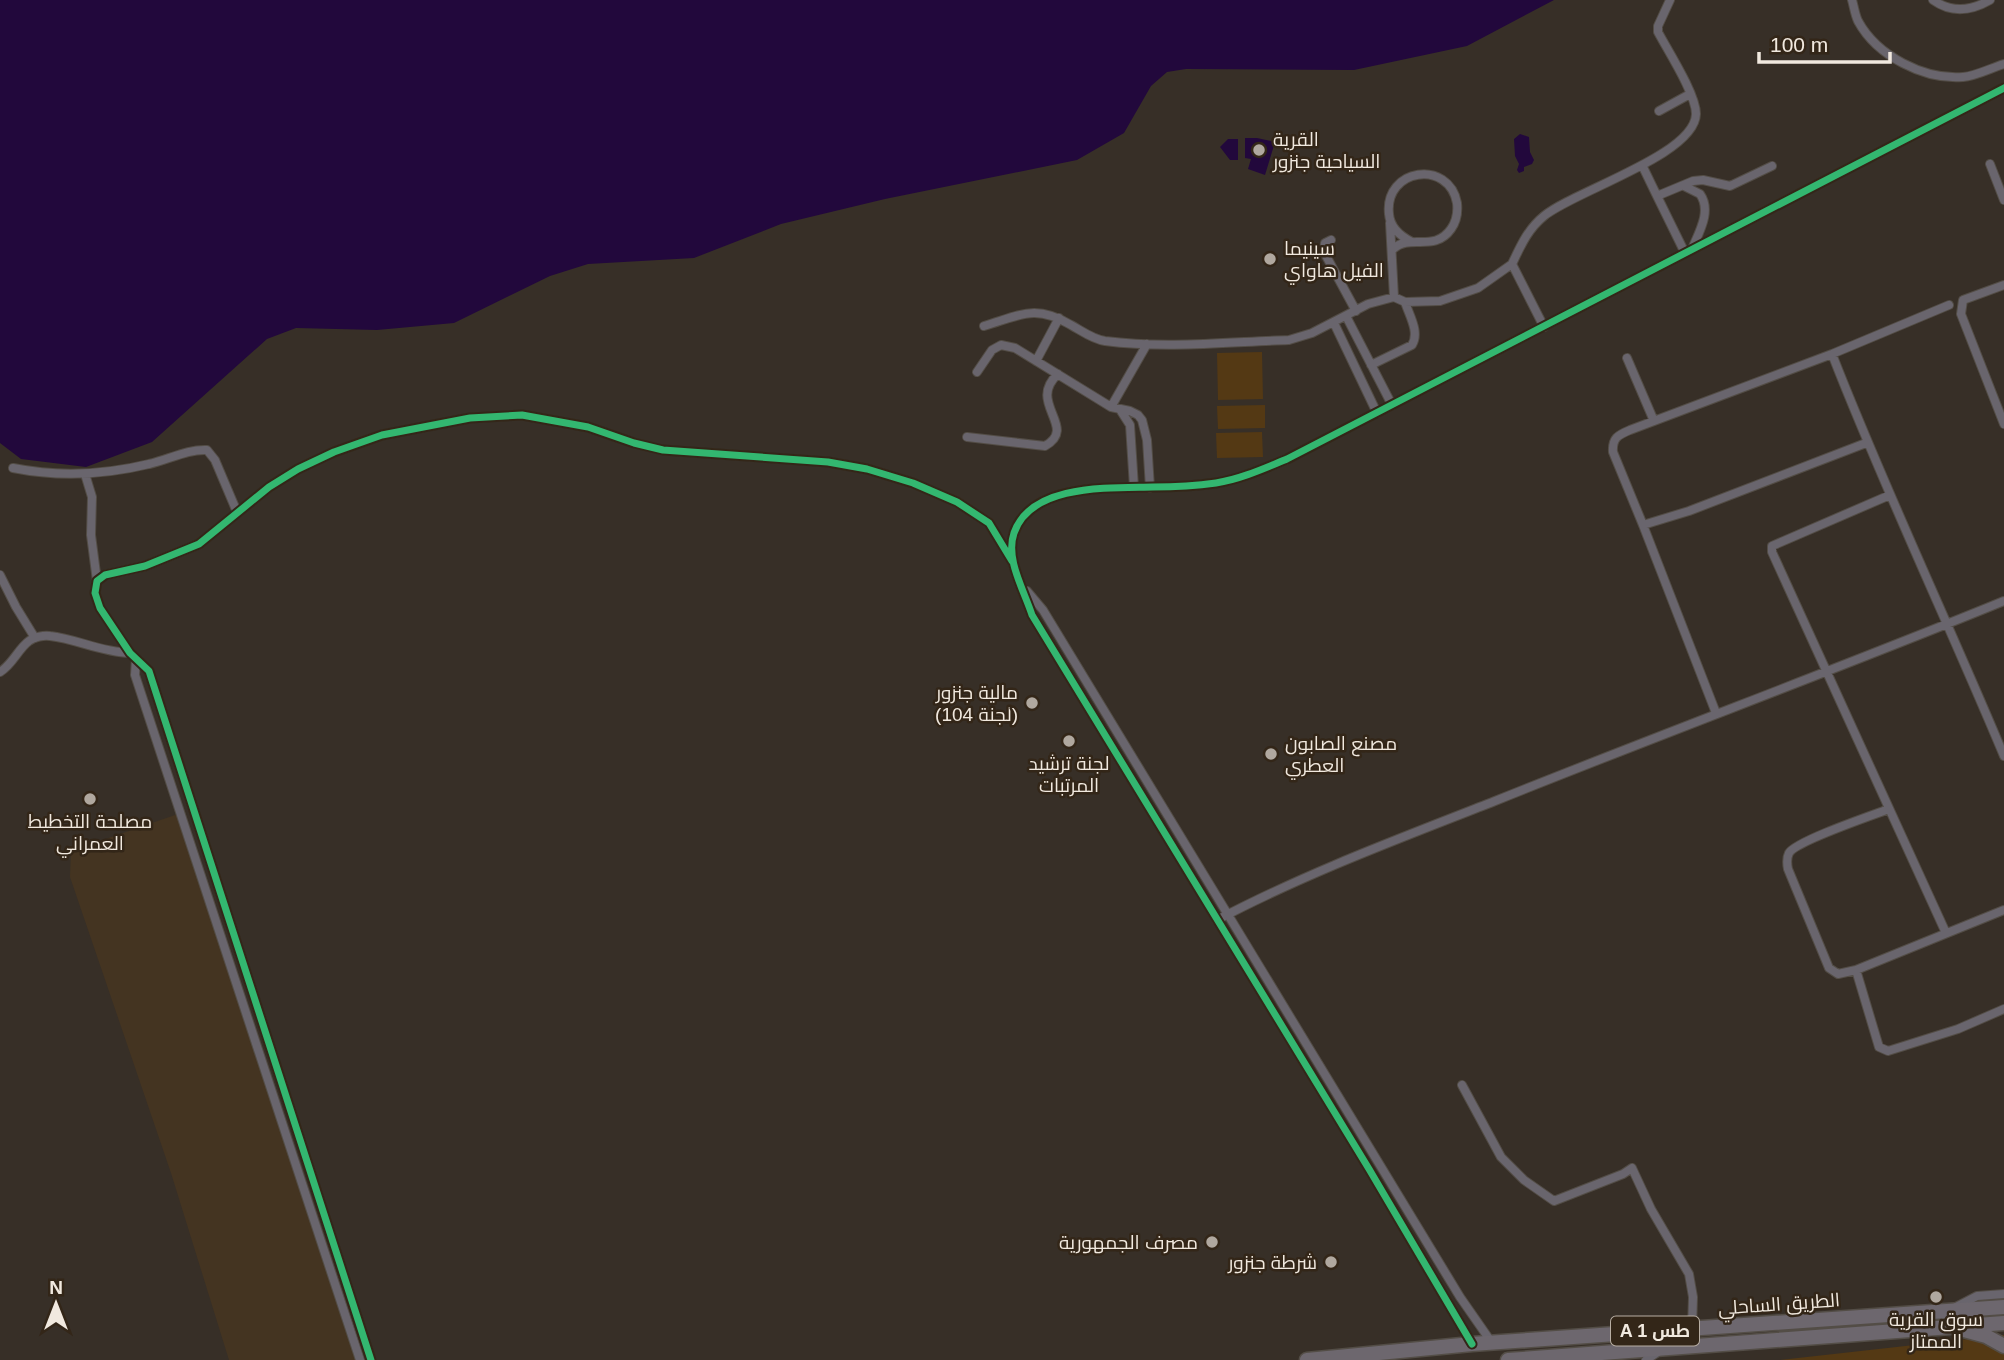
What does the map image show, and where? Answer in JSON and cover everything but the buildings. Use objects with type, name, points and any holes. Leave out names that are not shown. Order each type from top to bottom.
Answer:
[{"type":"highway","name":"الطريق الساحلي","points":[[1307,1360],[1472,1344],[2004,1307]]},
{"type":"highway","name":"الطريق الساحلي","points":[[1507,1360],[2004,1323]]},
{"type":"highway","points":[[1952,1328],[1986,1336],[2004,1346]]},
{"type":"street","points":[[984,326],[1030,312],[1048,313],[1103,341],[1147,344],[1289,340],[1334,323],[1368,304],[1394,297],[1405,302],[1440,301],[1478,288],[1512,264],[1529,229],[1547,213],[1642,165],[1681,142],[1691,130],[1696,114],[1690,94],[1658,32],[1658,26],[1671,0]]},
{"type":"street","points":[[1852,0],[1858,21],[1873,39],[1890,55],[1908,65],[1940,76],[1965,77],[2004,64]]},
{"type":"street","points":[[1933,0],[1950,9],[1975,7],[1990,0]]},
{"type":"street","points":[[1012,561],[1014,532],[1021,520],[1045,501],[1086,490],[1188,486],[1237,478],[1287,459],[2004,88]]},
{"type":"street","points":[[1659,111],[1690,94]]},
{"type":"street","points":[[1990,164],[2004,200]]},
{"type":"street","points":[[1642,165],[1689,251]]},
{"type":"street","points":[[1657,196],[1703,180],[1730,186],[1772,166]]},
{"type":"street","points":[[1393,249],[1399,243],[1436,241],[1451,229],[1458,208],[1452,190],[1444,181],[1422,174],[1411,176],[1391,193],[1388,205],[1393,249],[1394,297]]},
{"type":"street","points":[[1684,185],[1700,194],[1705,207],[1701,226],[1689,251]]},
{"type":"street","points":[[1390,220],[1395,230],[1412,242]]},
{"type":"street","points":[[1331,240],[1325,243],[1325,252],[1356,311]]},
{"type":"street","points":[[1512,264],[1544,327]]},
{"type":"street","points":[[2004,285],[1964,299],[1961,314],[2004,424]]},
{"type":"street","points":[[1371,365],[1415,341],[1416,335],[1405,302]]},
{"type":"street","points":[[1716,713],[1613,452],[1613,442],[1617,436],[1654,421],[1832,354],[1949,306]]},
{"type":"street","points":[[1346,316],[1392,405]]},
{"type":"street","points":[[1036,361],[1059,318]]},
{"type":"street","points":[[1334,323],[1377,413]]},
{"type":"street","points":[[1111,407],[1147,344]]},
{"type":"street","points":[[977,372],[992,350],[1001,345],[1014,348],[1111,407],[1130,411],[1142,420],[1147,440],[1150,488]]},
{"type":"street","points":[[1832,354],[1866,443],[1949,624],[2004,756]]},
{"type":"street","points":[[1627,358],[1654,421]]},
{"type":"street","points":[[967,437],[1045,446],[1052,443],[1057,436],[1057,428],[1046,397],[1047,388],[1058,374]]},
{"type":"street","points":[[1121,411],[1130,425],[1134,487]]},
{"type":"street","points":[[97,582],[104,575],[145,566],[199,544],[269,487],[334,452],[382,435],[470,418],[522,415],[588,427],[663,450],[816,460],[867,469],[913,483],[957,502],[989,523],[1012,561],[1032,615],[1472,1344]]},
{"type":"street","points":[[1643,525],[1689,511],[1866,443]]},
{"type":"street","points":[[13,468],[35,473],[85,474],[138,467],[186,453],[207,450],[215,460],[237,512]]},
{"type":"street","points":[[85,474],[92,497],[91,535],[97,582],[95,593],[100,608],[133,656],[149,671],[371,1360]]},
{"type":"street","points":[[1890,495],[1772,546],[1772,552],[1945,933]]},
{"type":"street","points":[[0,575],[36,638]]},
{"type":"street","points":[[1023,586],[1043,610],[1460,1297],[1492,1343]]},
{"type":"street","points":[[1217,920],[1362,853],[1716,713],[1828,673],[2004,601]]},
{"type":"street","points":[[0,672],[12,663],[27,642],[49,636],[133,656]]},
{"type":"street","points":[[133,656],[135,674],[166,775],[239,988],[360,1360]]},
{"type":"street","points":[[1062,665],[1072,657]]},
{"type":"street","points":[[166,775],[182,769]]},
{"type":"street","points":[[1889,809],[1813,838],[1794,847],[1789,853],[1788,869],[1829,968],[1838,974],[1856,970],[2004,910]]},
{"type":"street","points":[[1170,844],[1181,837]]},
{"type":"street","points":[[1856,970],[1874,1033],[1880,1047],[1888,1051],[1958,1029],[2004,1009]]},
{"type":"street","points":[[239,988],[250,984]]},
{"type":"street","points":[[1462,1085],[1501,1157],[1524,1180],[1553,1201],[1632,1168],[1651,1209],[1689,1274],[1692,1329]]},
{"type":"street","points":[[297,1165],[307,1162]]},
{"type":"street","points":[[1949,1311],[1977,1296],[2004,1294]]},
{"type":"street","points":[[1646,1360],[1667,1347]]},
{"type":"shaded area","points":[[0,0],[1554,0],[1467,46],[1354,70],[1186,69],[1167,72],[1151,86],[1124,133],[1077,160],[885,199],[781,224],[694,258],[588,264],[550,276],[454,323],[377,330],[296,328],[267,339],[152,442],[86,467],[21,459],[0,443]]},
{"type":"shaded area","points":[[1520,134],[1529,137],[1530,152],[1534,160],[1519,173],[1514,139]]},
{"type":"shaded area","name":"القرية السياحية جنزور","points":[[1245,138],[1275,142],[1265,175],[1248,169],[1251,159],[1245,158]]},
{"type":"shaded area","points":[[1228,139],[1238,139],[1238,160],[1230,160],[1220,147]]},
{"type":"shaded area","points":[[1262,352],[1263,399],[1218,400],[1217,353]]},
{"type":"shaded area","points":[[1265,405],[1265,428],[1218,429],[1217,406]]},
{"type":"shaded area","points":[[1262,432],[1263,457],[1217,458],[1216,433]]},
{"type":"shaded area","points":[[178,814],[358,1360],[229,1360],[171,1173],[70,877],[71,851]]},
{"type":"shaded area","points":[[2004,1335],[2004,1360],[1780,1360]]},
{"type":"cycle path","points":[[1472,1344],[1369,1169],[1032,615],[1014,564],[1014,533],[1023,517],[1037,505],[1055,497],[1095,489],[1216,483],[1244,476],[1287,459],[2004,88]]},
{"type":"cycle path","points":[[371,1360],[149,671],[130,653],[100,608],[95,593],[97,581],[105,575],[145,566],[199,544],[269,487],[334,452],[382,435],[470,418],[522,415],[588,427],[663,450],[828,462],[867,469],[913,483],[957,502],[989,523],[1012,561]]},
{"type":"place","name":"القرية السياحية جنزور","points":[[1259,150]]},
{"type":"place","name":"سينيما الفيل هاواي","points":[[1270,259]]},
{"type":"place","name":"مالية جنزور (لجنة 104)","points":[[1032,703]]},
{"type":"place","name":"لجنة ترشيد المرتبات","points":[[1069,741]]},
{"type":"place","name":"مصنع الصابون العطري","points":[[1271,754]]},
{"type":"place","name":"مصلحة التخطيط العمراني","points":[[90,799]]},
{"type":"place","name":"مصرف الجمهورية","points":[[1212,1242]]},
{"type":"place","name":"شرطة جنزور","points":[[1331,1262]]},
{"type":"place","name":"سوق القرية الممتاز","points":[[1936,1297]]}]
